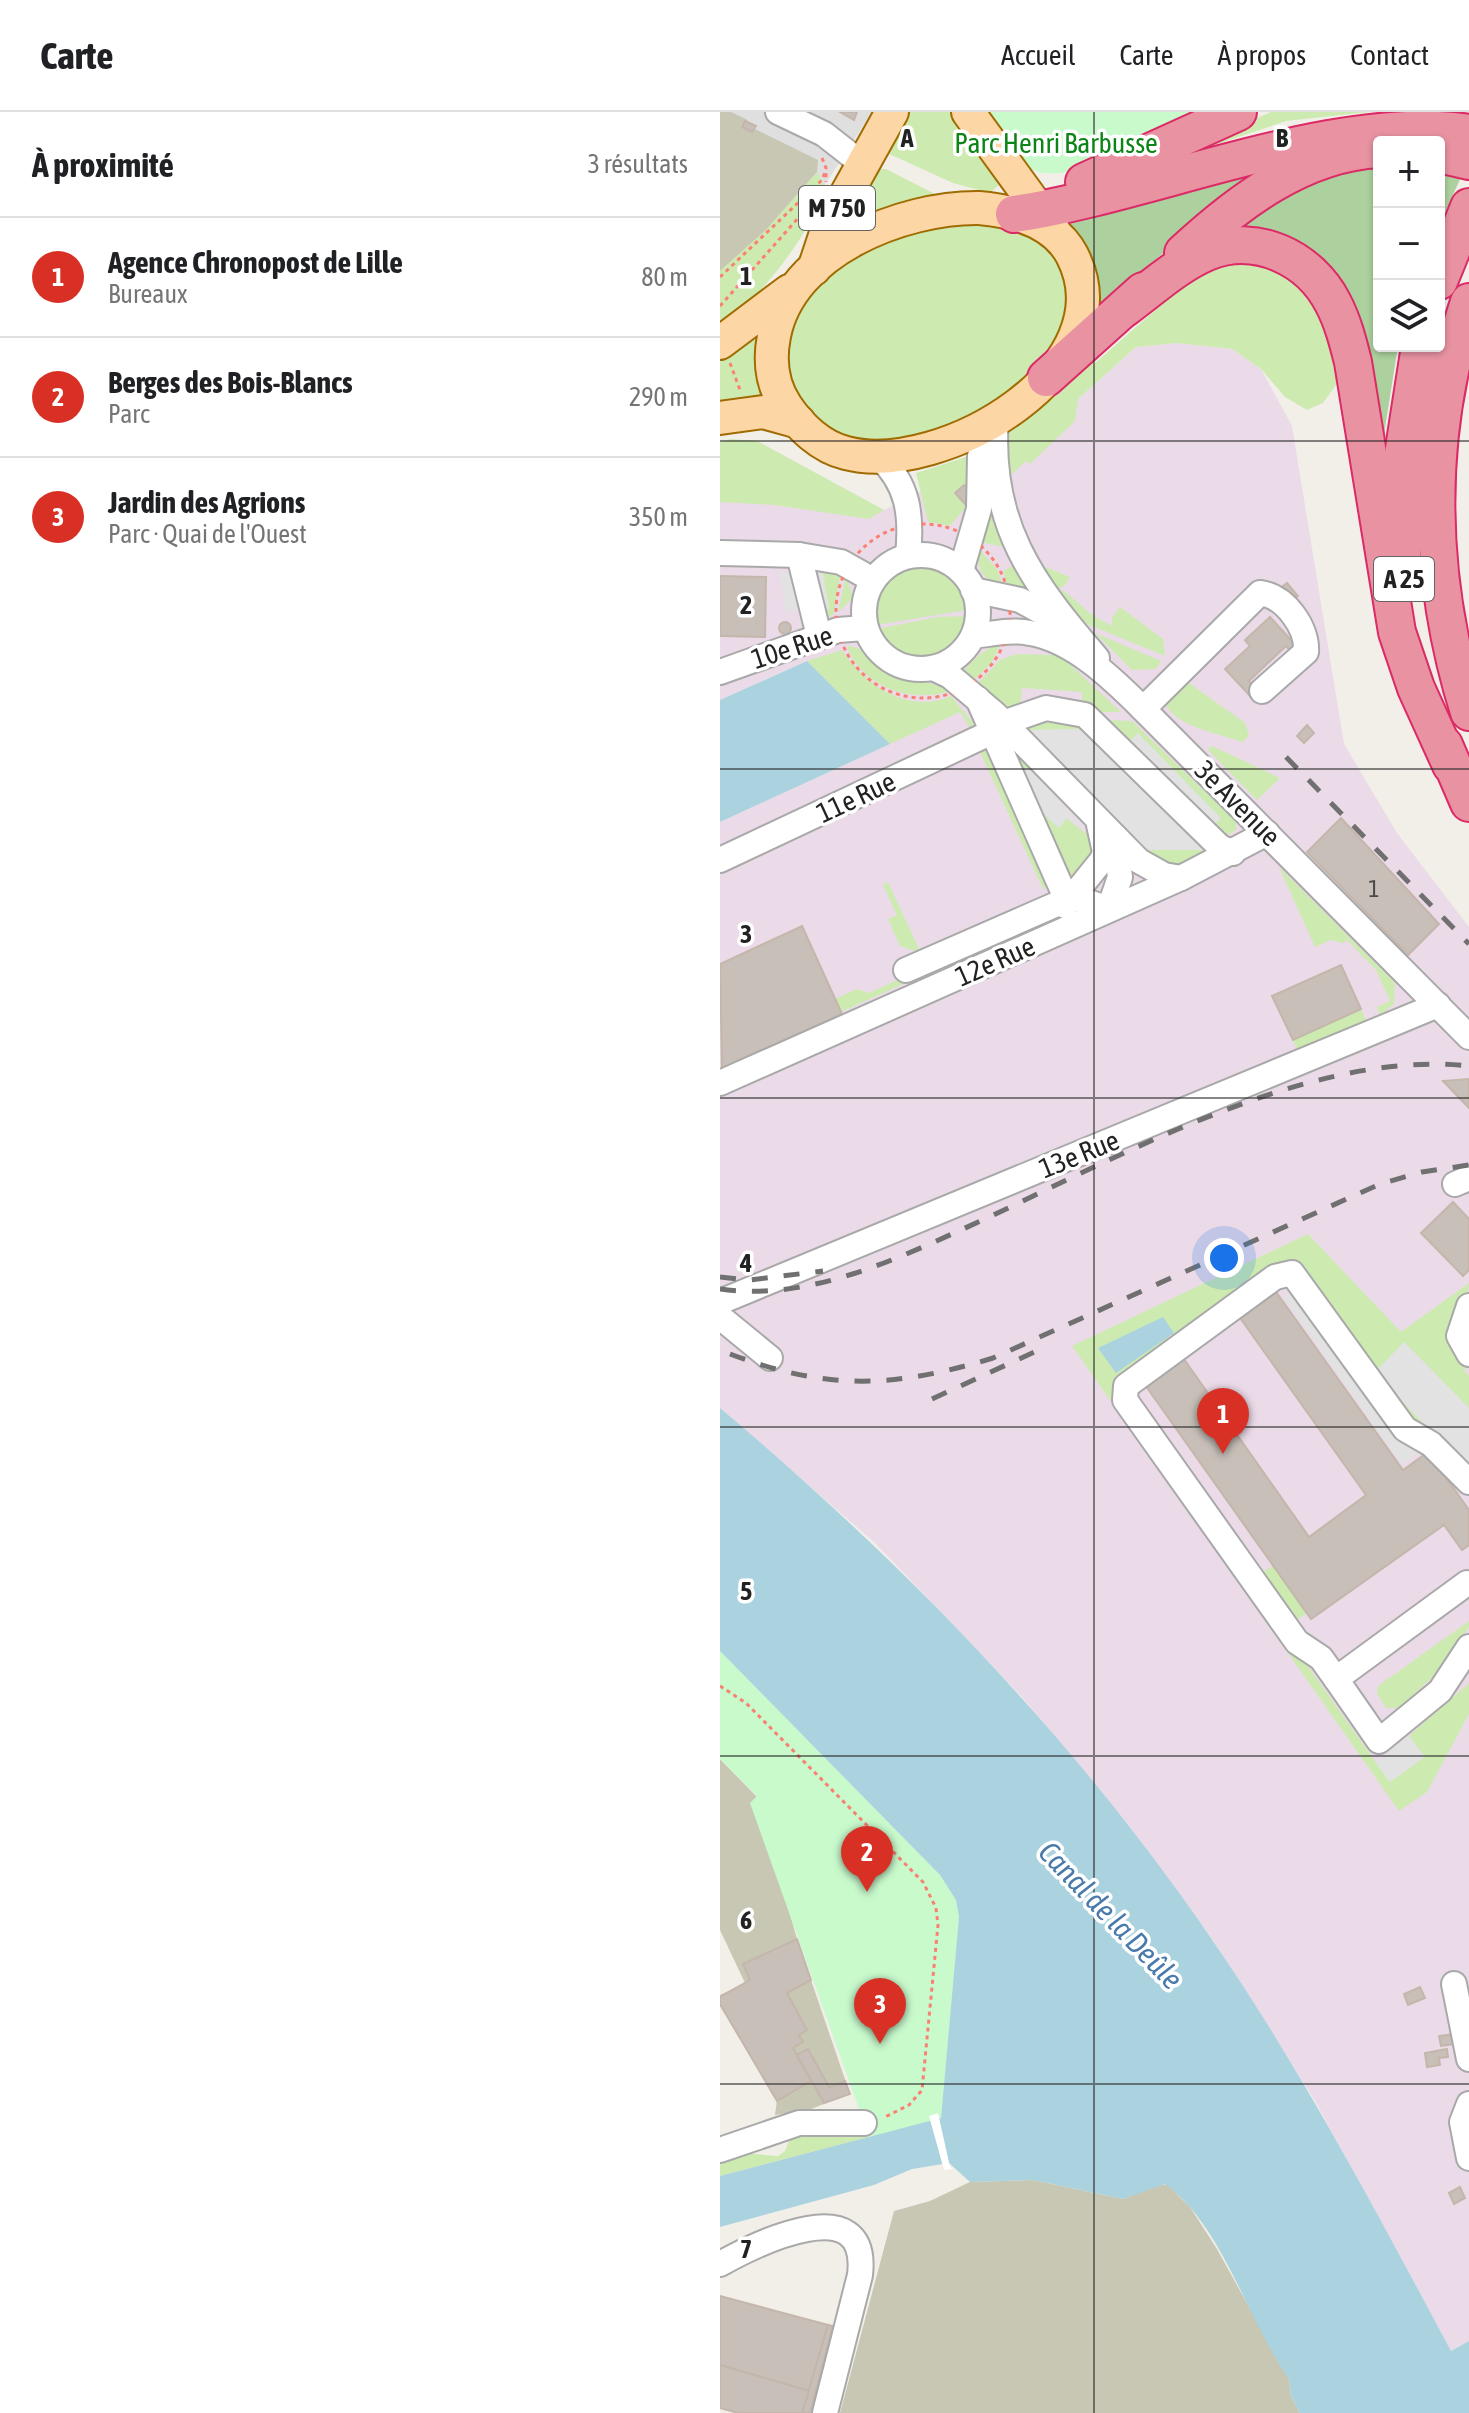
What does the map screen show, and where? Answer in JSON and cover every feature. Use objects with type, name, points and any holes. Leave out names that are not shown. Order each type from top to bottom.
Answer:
[{"type":"highway","points":[[1026,212],[1098,174],[1238,112]]},
{"type":"highway","points":[[1026,212],[1329,131],[1398,124],[1460,145]]},
{"type":"highway","points":[[1046,378],[1193,244],[1259,191],[1304,167],[1373,150]]},
{"type":"highway","points":[[1439,280],[1469,207]]},
{"type":"highway","points":[[1125,308],[1206,252],[1241,244],[1279,252],[1296,262],[1322,287],[1341,321],[1353,362],[1397,632],[1416,688],[1451,765]]},
{"type":"highway","name":"A 25","points":[[1469,302],[1448,382],[1435,486],[1436,540],[1450,641],[1469,712]]},
{"type":"highway","name":"A 25","points":[[1419,352],[1403,455],[1402,564],[1422,676],[1451,765],[1469,803]]},
{"type":"highway","points":[[1448,382],[1452,545],[1469,619]]},
{"type":"main road","name":"M 750","points":[[808,276],[828,227],[892,112]]},
{"type":"main road","points":[[808,276],[783,308],[771,352],[779,394],[799,422],[833,449],[878,456],[941,446],[988,424],[1046,378],[1072,342],[1082,309],[1078,269],[1063,241],[1026,212],[968,112]]},
{"type":"main road","points":[[723,349],[808,276],[862,237],[918,215],[966,208],[1026,212]]},
{"type":"main road","points":[[733,415],[776,413],[799,422]]},
{"type":"street","points":[[778,112],[830,139],[861,163]]},
{"type":"street","points":[[988,424],[967,580],[978,620],[973,636],[949,662],[933,668],[899,665],[873,643],[865,628],[863,610],[873,580],[891,563],[908,556],[937,557],[967,580],[1049,614],[1094,653]]},
{"type":"street","points":[[988,424],[1002,511],[1020,556],[1035,581],[1140,705],[1260,593],[1278,601],[1304,630],[1307,639],[1306,652],[1262,691]]},
{"type":"street","points":[[878,456],[902,486],[912,524],[908,556]]},
{"type":"street","points":[[720,553],[799,555],[848,566],[873,580]]},
{"type":"street","points":[[799,555],[828,633]]},
{"type":"street","name":"10e Rue","points":[[720,672],[828,633],[865,628]]},
{"type":"street","name":"3e Avenue","points":[[973,636],[1007,632],[1046,637],[1070,649],[1140,705],[1469,1037]]},
{"type":"street","points":[[933,668],[972,693],[997,727],[1153,870],[1181,878]]},
{"type":"street","name":"11e Rue","points":[[720,860],[997,727],[1046,708],[1085,715],[1220,847],[1233,853]]},
{"type":"street","points":[[997,727],[1056,879],[1073,897],[1109,909],[1120,877],[1114,836]]},
{"type":"street","points":[[1012,954],[1034,938],[1096,871],[1105,852],[1095,816]]},
{"type":"street","name":"12e Rue","points":[[720,1083],[1181,878],[1267,833]]},
{"type":"street","points":[[906,970],[1073,897]]},
{"type":"street","name":"13e Rue","points":[[720,1302],[1438,1005]]},
{"type":"street","points":[[1467,1656],[1440,1691],[1379,1741],[1321,1658],[1297,1642],[1125,1400],[1124,1390],[1275,1277],[1292,1273],[1405,1429],[1426,1439],[1469,1482]]},
{"type":"street","points":[[1469,1306],[1459,1336],[1469,1354]]},
{"type":"street","points":[[720,1317],[770,1358]]},
{"type":"street","points":[[1336,1679],[1467,1583]]},
{"type":"street","points":[[1454,1984],[1469,2059]]},
{"type":"street","points":[[1469,2104],[1462,2122],[1469,2158]]},
{"type":"street","points":[[720,2150],[799,2123],[864,2123]]},
{"type":"street","points":[[720,2264],[764,2240],[815,2226],[838,2229],[854,2241],[862,2258],[860,2275],[825,2413]]},
{"type":"path","points":[[825,187],[826,168],[819,154],[830,139]]},
{"type":"path","points":[[720,277],[811,191],[826,168]]},
{"type":"path","points":[[720,306],[815,198]]},
{"type":"path","points":[[723,349],[733,415]]},
{"type":"path","points":[[912,524],[943,526],[972,539],[993,560],[1008,597],[1007,632],[997,659],[972,693],[913,697],[879,686],[852,662],[828,633],[848,566],[876,537],[912,524]]},
{"type":"path","points":[[720,1686],[746,1703],[923,1882],[936,1908],[938,1925],[922,2090],[902,2110],[864,2123]]},
{"type":"shaded area","points":[[720,112],[872,112],[775,262],[720,294]]},
{"type":"shaded area","points":[[720,112],[731,112],[746,119],[755,129],[818,160],[817,172],[766,230],[720,271]]},
{"type":"shaded area","points":[[1177,343],[1232,349],[1261,369],[1292,426],[1344,744],[1397,833],[1469,927],[1469,2341],[1451,2351],[1315,2101],[1213,1940],[1123,1819],[1022,1697],[875,1543],[720,1408],[720,822],[890,744],[807,661],[720,700],[720,442],[757,441],[884,510],[1018,444],[1078,399],[1136,347]]},
{"type":"shaded area","points":[[823,572],[829,609],[802,618],[799,611],[786,612],[780,573]]},
{"type":"shaded area","points":[[1092,729],[1128,743],[1138,733],[1221,818],[1213,826],[1210,850],[1139,850],[1027,730]]},
{"type":"shaded area","points":[[1029,767],[1085,830],[1067,818],[1059,828],[1040,811],[1017,774]]},
{"type":"shaded area","points":[[1297,1286],[1417,1454],[1402,1465],[1283,1297]]},
{"type":"shaded area","points":[[1404,1342],[1469,1408],[1469,1470],[1374,1373]]},
{"type":"shaded area","points":[[1409,1736],[1425,1757],[1390,1782],[1375,1762]]},
{"type":"shaded area","points":[[720,1759],[757,1797],[797,1939],[850,2094],[811,2109],[775,2115],[777,2100],[720,2006],[720,1995],[745,1983],[720,1930]]},
{"type":"shaded area","points":[[1033,2180],[1123,2199],[1160,2184],[1168,2185],[1190,2207],[1217,2249],[1289,2379],[1291,2396],[1300,2413],[840,2413],[894,2211],[930,2201],[970,2182]]},
{"type":"green space","points":[[901,112],[960,112],[1002,182],[990,193],[953,183],[887,153],[883,149]]},
{"type":"green space","name":"Parc Henri Barbusse","points":[[982,112],[1217,112],[1126,154],[1075,170],[1053,173],[1036,171],[1019,161]]},
{"type":"green space","points":[[1271,112],[1369,112],[1286,121],[1131,173]]},
{"type":"green space","points":[[1291,149],[1096,308],[1066,221]]},
{"type":"green space","points":[[1354,167],[1373,167],[1373,352],[1397,352],[1379,466],[1341,301],[1227,233],[1307,181]]},
{"type":"green space","points":[[878,169],[886,169],[937,195],[848,228],[846,220]]},
{"type":"green space","points":[[817,172],[827,191],[805,230],[767,283],[720,330],[720,271],[766,230]]},
{"type":"green space","points":[[1445,173],[1461,177],[1445,213]]},
{"type":"green space","points":[[978,223],[1030,229],[1066,268],[1068,322],[1056,343],[1036,366],[994,401],[943,426],[915,435],[886,440],[858,440],[833,432],[811,415],[795,387],[788,358],[789,339],[795,320],[814,290],[833,272],[878,246],[928,231]]},
{"type":"green space","points":[[1242,260],[1286,273],[1320,308],[1338,368],[1336,385],[1323,403],[1307,410],[1285,397],[1261,369],[1232,349],[1177,343],[1136,347],[1078,399],[1075,421],[1030,464],[1026,461],[1010,476],[1003,469],[1004,435],[1089,360],[1095,363],[1201,270]]},
{"type":"green space","points":[[754,332],[759,336],[764,393],[762,397],[720,404],[720,356]]},
{"type":"green space","points":[[730,439],[757,441],[884,510],[869,519],[774,505],[720,502],[720,442]]},
{"type":"green space","points":[[972,455],[975,495],[964,484],[954,494],[967,506],[950,526],[928,522],[916,473]]},
{"type":"green space","points":[[991,503],[1009,548],[981,542]]},
{"type":"green space","points":[[979,549],[997,569],[1004,589],[983,574]]},
{"type":"green space","points":[[930,563],[947,569],[959,579],[968,592],[973,609],[876,625],[876,600],[887,580],[905,567]]},
{"type":"green space","points":[[1035,563],[1070,577],[1064,586],[1055,590]]},
{"type":"green space","points":[[1017,564],[1045,602],[1009,591],[1003,571]]},
{"type":"green space","points":[[815,569],[831,570],[840,576],[834,614],[825,619]]},
{"type":"green space","points":[[846,576],[853,598],[838,612]]},
{"type":"green space","points":[[1063,590],[1092,615],[1112,626],[1112,618],[1120,607],[1163,639],[1165,656],[1087,624],[1059,596]]},
{"type":"green space","points":[[973,616],[967,633],[957,646],[930,660],[914,660],[900,655],[887,645],[877,629],[937,617]]},
{"type":"green space","points":[[1095,633],[1161,661],[1156,669],[1132,670]]},
{"type":"green space","points":[[1003,639],[992,662],[975,679],[964,670],[979,655]]},
{"type":"green space","points":[[847,646],[859,649],[897,676],[950,691],[920,695],[890,689],[864,672]]},
{"type":"green space","points":[[842,650],[863,675],[889,693],[919,702],[951,696],[977,728],[972,731],[960,712],[890,744],[807,661]]},
{"type":"green space","points":[[1017,654],[1054,655],[1064,659],[1121,712],[1099,712],[1082,707],[1082,692],[1022,688],[1020,707],[1010,714],[979,682],[1000,660]]},
{"type":"green space","points":[[1182,678],[1245,723],[1249,735],[1243,742],[1186,723],[1168,709],[1164,700]]},
{"type":"green space","points":[[1069,720],[1092,729],[1027,730],[1030,725]]},
{"type":"green space","points":[[1106,720],[1132,721],[1236,822],[1236,830],[1227,835],[1213,826],[1220,818],[1138,734],[1128,743]]},
{"type":"green space","points":[[982,737],[1047,879],[1044,891],[975,741]]},
{"type":"green space","points":[[1005,740],[1029,767],[1018,774],[1029,798],[1059,828],[1066,818],[1092,838],[1090,862],[1074,880],[1064,879],[1058,874],[1000,743]]},
{"type":"green space","points":[[1212,746],[1280,778],[1257,800],[1208,750]]},
{"type":"green space","points":[[1139,850],[1210,850],[1190,863],[1174,866],[1159,862]]},
{"type":"green space","points":[[1279,867],[1395,983],[1394,1004],[1380,1015],[1377,1007],[1390,1001],[1376,970],[1347,940],[1343,943],[1331,940],[1315,947]]},
{"type":"green space","points":[[888,882],[919,949],[915,951],[900,946],[888,919],[897,915],[883,885]]},
{"type":"green space","points":[[1045,912],[1039,923],[841,1012],[835,999],[857,989],[869,993]]},
{"type":"green space","points":[[1361,1009],[1367,1023],[1299,1054],[1293,1040]]},
{"type":"green space","points":[[1308,1234],[1401,1332],[1469,1283],[1458,1311],[1457,1328],[1468,1366],[1464,1370],[1469,1376],[1469,1408],[1404,1342],[1469,1470],[1412,1426],[1295,1265],[1120,1402],[1390,1782],[1424,1757],[1409,1736],[1469,1683],[1469,1714],[1427,1792],[1399,1811],[1072,1346]]},
{"type":"green space","points":[[1274,1565],[1307,1613],[1293,1623],[1259,1575]]},
{"type":"green space","points":[[1469,1621],[1469,1627],[1439,1671],[1399,1708],[1386,1708],[1377,1694],[1378,1686]]},
{"type":"green space","points":[[720,1651],[940,1875],[956,1900],[959,1917],[941,2118],[937,2120],[869,2137],[750,1803],[757,1796],[720,1759]]},
{"type":"green space","points":[[866,2129],[869,2137],[720,2176],[720,2158],[742,2153],[778,2156],[785,2151],[792,2134]]},
{"type":"water","points":[[807,661],[890,744],[720,822],[720,700]]},
{"type":"water","points":[[1163,1317],[1174,1333],[1116,1373],[1098,1348]]},
{"type":"water","name":"Canal de la Deûle","points":[[720,1408],[856,1529],[984,1656],[1102,1792],[1158,1864],[1276,2038],[1337,2141],[1451,2351],[1469,2341],[1469,2413],[1300,2413],[1291,2396],[1289,2379],[1219,2249],[1185,2202],[1165,2184],[1123,2199],[1033,2180],[970,2182],[949,2163],[912,2169],[874,2185],[720,2227],[720,2176],[941,2118],[959,1917],[956,1900],[940,1875],[720,1651]]},
{"type":"pier","points":[[938,2113],[953,2169],[944,2170],[929,2116]]},
{"type":"building","points":[[840,112],[857,112],[854,120]]},
{"type":"building","points":[[745,121],[756,126],[752,132],[742,127]]},
{"type":"building","points":[[964,485],[975,496],[966,505],[955,493]]},
{"type":"building","points":[[720,576],[766,577],[765,637],[720,636]]},
{"type":"building","points":[[1287,583],[1298,596],[1293,600],[1282,587]]},
{"type":"building","points":[[1270,617],[1302,652],[1296,657],[1286,646],[1249,681],[1258,692],[1252,698],[1225,669],[1250,646],[1245,640]]},
{"type":"building","points":[[785,622],[791,628],[785,634],[779,628]]},
{"type":"building","points":[[1307,725],[1314,733],[1304,743],[1297,736]]},
{"type":"building","points":[[1341,818],[1439,924],[1408,955],[1307,852]]},
{"type":"building","points":[[802,926],[842,1014],[722,1068],[720,964]]},
{"type":"building","points":[[1341,965],[1361,1009],[1293,1040],[1272,996]]},
{"type":"building","points":[[1469,1079],[1469,1108],[1443,1081]]},
{"type":"building","points":[[1453,1202],[1469,1219],[1469,1270],[1463,1276],[1421,1233]]},
{"type":"building","points":[[1274,1289],[1403,1470],[1428,1452],[1469,1510],[1469,1545],[1462,1550],[1444,1525],[1311,1619],[1143,1382],[1181,1355],[1309,1537],[1366,1495],[1238,1315]]},
{"type":"building","points":[[797,1939],[811,1980],[787,1993],[807,2030],[799,2035],[803,2042],[793,2048],[811,2081],[777,2101],[720,2004],[720,1997],[750,1980],[743,1964]]},
{"type":"building","points":[[1420,1987],[1425,1998],[1408,2005],[1404,1994]]},
{"type":"building","points":[[1454,2034],[1455,2044],[1441,2046],[1439,2036]]},
{"type":"building","points":[[808,2049],[829,2087],[845,2081],[850,2094],[824,2103],[797,2055]]},
{"type":"building","points":[[1447,2049],[1448,2057],[1439,2058],[1440,2065],[1427,2067],[1425,2053]]},
{"type":"building","points":[[1460,2187],[1465,2198],[1454,2204],[1449,2193]]},
{"type":"building","points":[[720,2296],[828,2325],[809,2391],[720,2365]]},
{"type":"building","points":[[828,2325],[833,2326],[810,2413],[802,2413]]},
{"type":"building","points":[[720,2365],[809,2391],[802,2413],[738,2413],[720,2408]]},
{"type":"railway","points":[[1286,757],[1469,944]]},
{"type":"railway","points":[[720,1289],[783,1289],[814,1284],[876,1266],[1145,1144],[1276,1092],[1342,1075],[1407,1065],[1469,1066]]},
{"type":"railway","points":[[730,1354],[799,1374],[861,1381],[892,1380],[957,1368],[993,1358],[1380,1184],[1422,1172],[1469,1165]]},
{"type":"railway","points":[[720,1277],[749,1280],[823,1271]]},
{"type":"railway","points":[[932,1399],[1041,1349]]},
{"type":"place","name":"Agence Chronopost de Lille","points":[[1223,1454]]},
{"type":"place","name":"Berges des Bois-Blancs","points":[[867,1892]]},
{"type":"place","name":"Jardin des Agrions","points":[[880,2044]]}]
